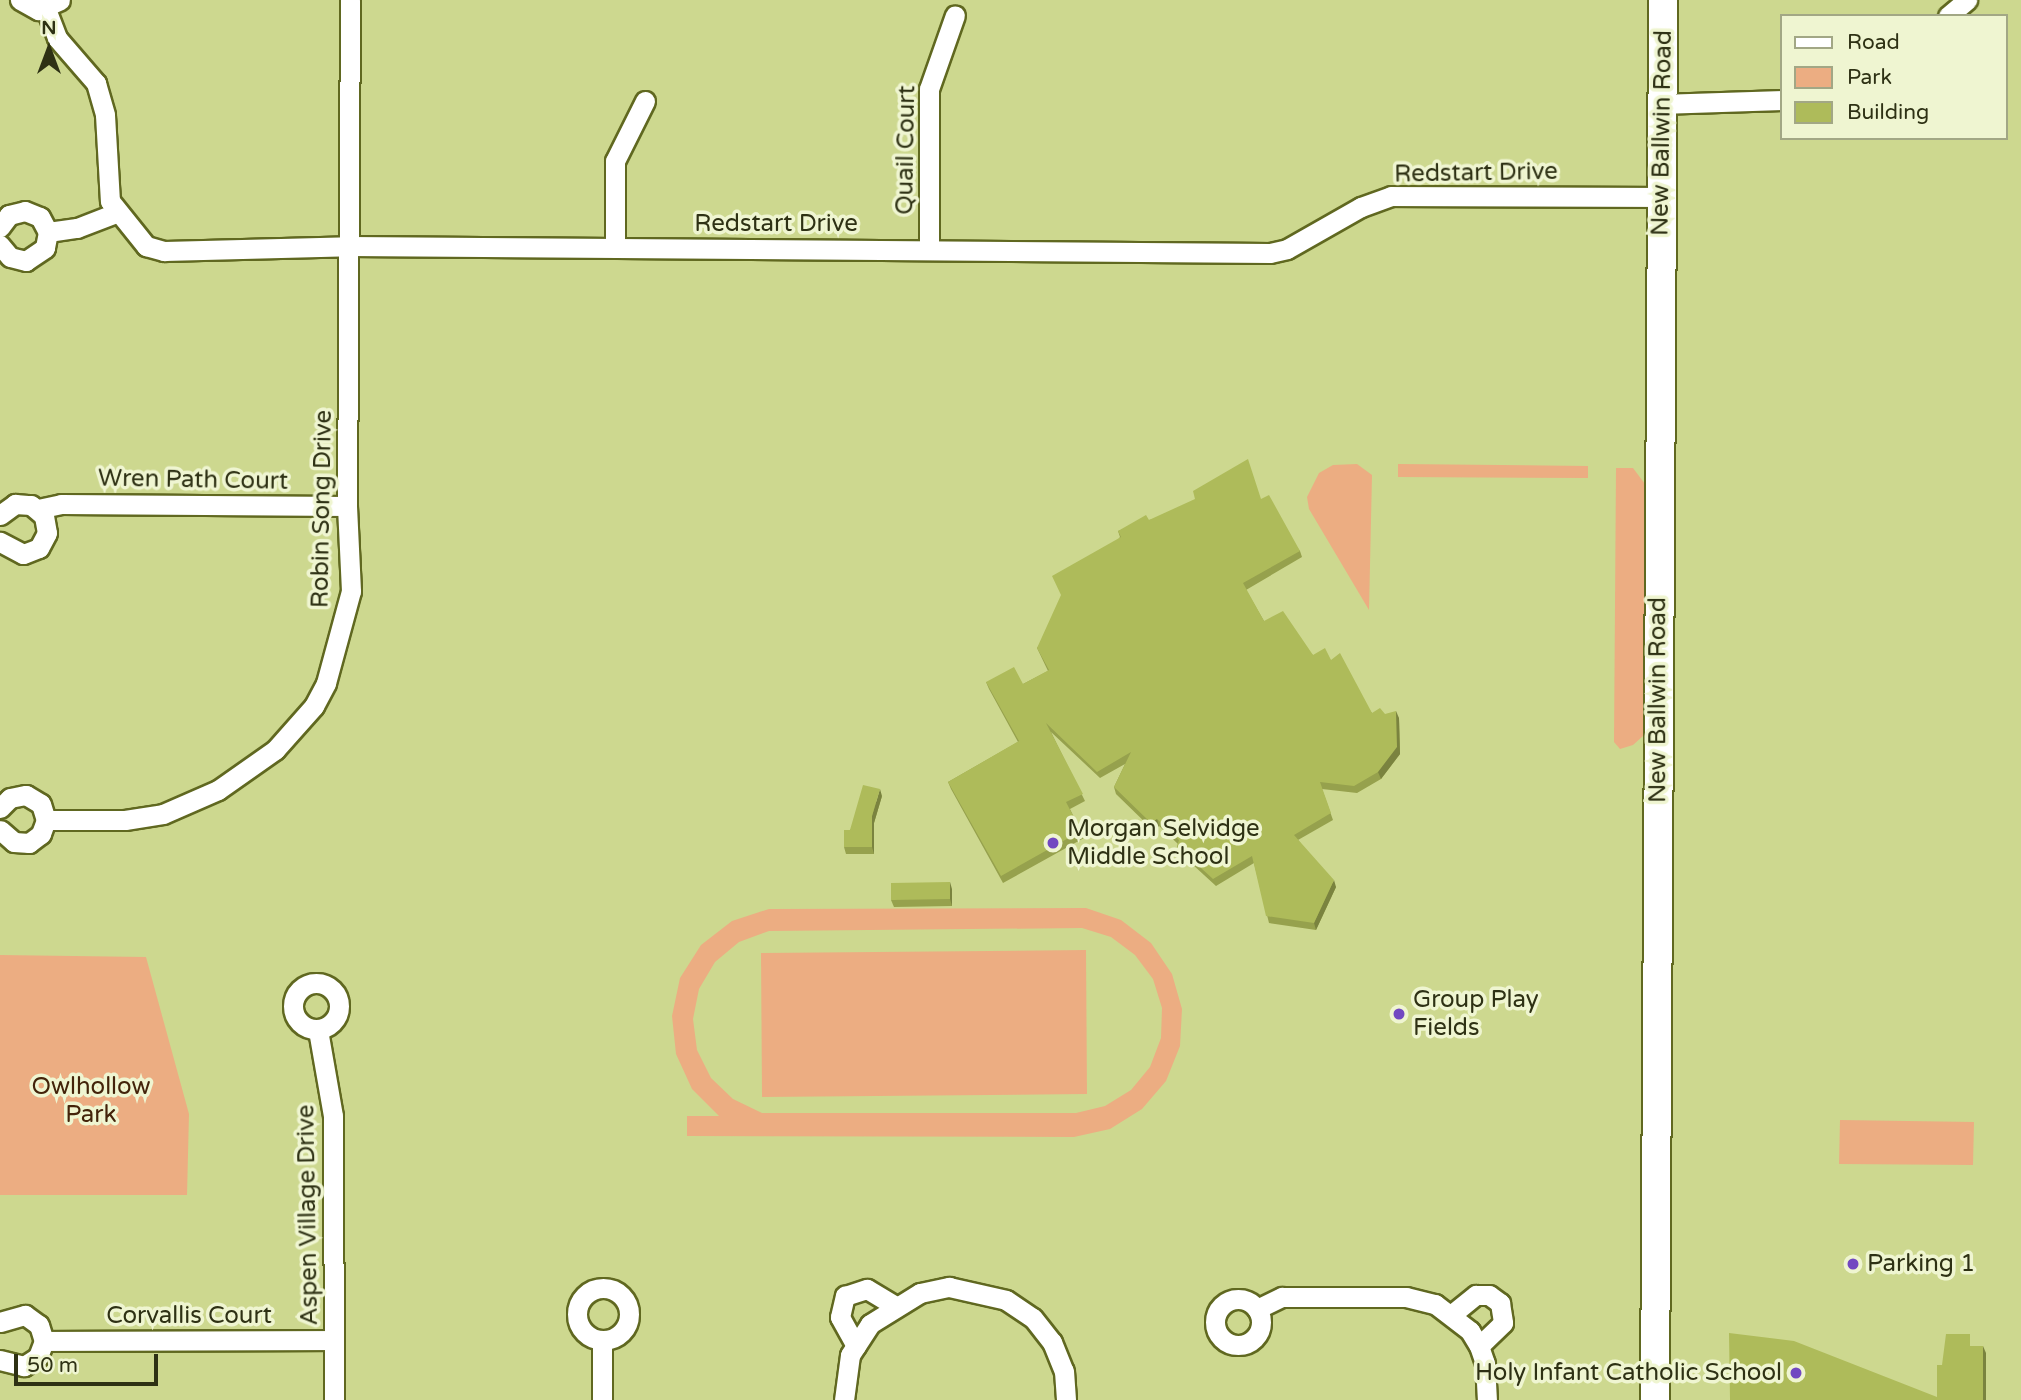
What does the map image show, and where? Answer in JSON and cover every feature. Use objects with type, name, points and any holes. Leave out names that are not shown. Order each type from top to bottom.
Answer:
[{"type":"main road","name":"New Ballwin Road","points":[[1655,1400],[1663,0]]},
{"type":"street","name":"Redstart Drive","points":[[20,0],[30,8],[53,5],[57,38],[96,83],[105,115],[106,176],[116,213],[146,246],[164,251],[349,246],[1270,253],[1391,197],[1660,197]]},
{"type":"street","name":"Robin Song Drive","points":[[46,820],[125,820],[163,814],[218,790],[275,750],[314,706],[336,654],[351,591],[347,506],[350,0]]},
{"type":"street","points":[[1950,14],[1967,0]]},
{"type":"street","name":"Quail Court","points":[[929,250],[929,89],[955,15]]},
{"type":"street","points":[[1661,104],[1780,100]]},
{"type":"street","points":[[615,248],[615,161],[645,101]]},
{"type":"street","points":[[0,227],[9,215],[25,211],[40,217],[48,232],[45,248],[34,258],[10,257],[0,245]]},
{"type":"street","points":[[48,232],[77,228],[116,213]]},
{"type":"street","name":"Wren Path Court","points":[[0,515],[15,504],[38,509],[61,503],[347,506]]},
{"type":"street","points":[[0,542],[15,553],[39,548],[47,524],[38,509]]},
{"type":"street","points":[[0,808],[10,798],[26,795],[41,804],[46,820],[41,834],[29,842],[13,842],[0,830]]},
{"type":"street","name":"Aspen Village Drive","points":[[318,1030],[333,1116],[334,1400]]},
{"type":"street","points":[[844,1400],[850,1355],[870,1324],[895,1306],[920,1293],[949,1287],[1006,1300],[1033,1318],[1052,1342],[1064,1371],[1066,1400]]},
{"type":"street","points":[[856,1346],[840,1317],[845,1296],[867,1289],[895,1306]]},
{"type":"street","points":[[1451,1315],[1476,1295],[1489,1295],[1500,1303],[1503,1322],[1479,1346]]},
{"type":"street","points":[[1257,1309],[1282,1297],[1406,1297],[1436,1304],[1451,1315],[1479,1346],[1485,1363],[1487,1400]]},
{"type":"street","points":[[0,1322],[25,1315],[39,1325],[44,1341],[38,1357],[24,1366],[0,1360]]},
{"type":"street","name":"Corvallis Court","points":[[44,1341],[334,1340]]},
{"type":"street","points":[[602,1400],[603,1340]]},
{"type":"green space","points":[[1357,464],[1372,475],[1369,610],[1309,509],[1307,497],[1319,473],[1333,465]]},
{"type":"green space","points":[[1398,464],[1588,466],[1588,478],[1398,477]]},
{"type":"green space","points":[[1616,468],[1633,468],[1645,484],[1647,720],[1643,736],[1633,745],[1620,749],[1614,742]]},
{"type":"green space","points":[[1086,908],[1121,920],[1151,943],[1172,974],[1182,1009],[1180,1046],[1166,1081],[1142,1109],[1110,1129],[1074,1137],[687,1136],[687,1116],[719,1116],[692,1089],[676,1054],[672,1016],[680,978],[701,945],[732,921],[769,909]],"holes":[[[1082,928],[1111,937],[1135,955],[1153,979],[1162,1008],[1161,1038],[1150,1067],[1131,1090],[1105,1106],[1076,1113],[762,1113],[733,1099],[711,1078],[697,1050],[693,1019],[699,989],[715,962],[739,942],[769,931]]]},
{"type":"green space","points":[[1086,950],[1087,1094],[762,1097],[761,953]]},
{"type":"green space","name":"Owlhollow Park","points":[[0,955],[146,957],[189,1114],[187,1195],[0,1195]]},
{"type":"green space","points":[[1840,1120],[1974,1122],[1973,1165],[1839,1164]]},
{"type":"building","name":"Morgan Selvidge Middle School","points":[[1248,459],[1261,499],[1269,495],[1300,551],[1243,583],[1264,621],[1283,611],[1313,655],[1325,648],[1331,660],[1340,653],[1372,713],[1380,708],[1385,714],[1396,711],[1397,747],[1378,772],[1354,786],[1320,782],[1331,813],[1294,835],[1334,880],[1314,923],[1266,916],[1252,856],[1213,879],[1177,846],[1179,840],[1157,819],[1151,823],[1114,787],[1131,752],[1097,772],[1046,723],[1083,794],[1066,802],[1081,831],[1001,876],[948,782],[1019,741],[986,682],[1014,667],[1023,684],[1049,670],[1037,648],[1061,595],[1052,576],[1121,537],[1118,531],[1146,515],[1149,520],[1195,499],[1193,491]]},
{"type":"building","points":[[863,785],[880,789],[872,816],[872,847],[844,847],[844,830],[850,830]]},
{"type":"building","points":[[950,882],[950,899],[891,900],[891,883]]},
{"type":"building","name":"Holy Infant Catholic School","points":[[1729,1333],[1794,1341],[1937,1397],[1937,1365],[1942,1365],[1946,1334],[1970,1334],[1970,1346],[1983,1346],[1983,1400],[1730,1400]]},
{"type":"place","name":"Morgan Selvidge Middle School","points":[[1053,843]]},
{"type":"place","name":"Group Play Fields","points":[[1399,1014]]},
{"type":"place","name":"Parking 1","points":[[1853,1264]]},
{"type":"place","name":"Holy Infant Catholic School","points":[[1796,1373]]}]
